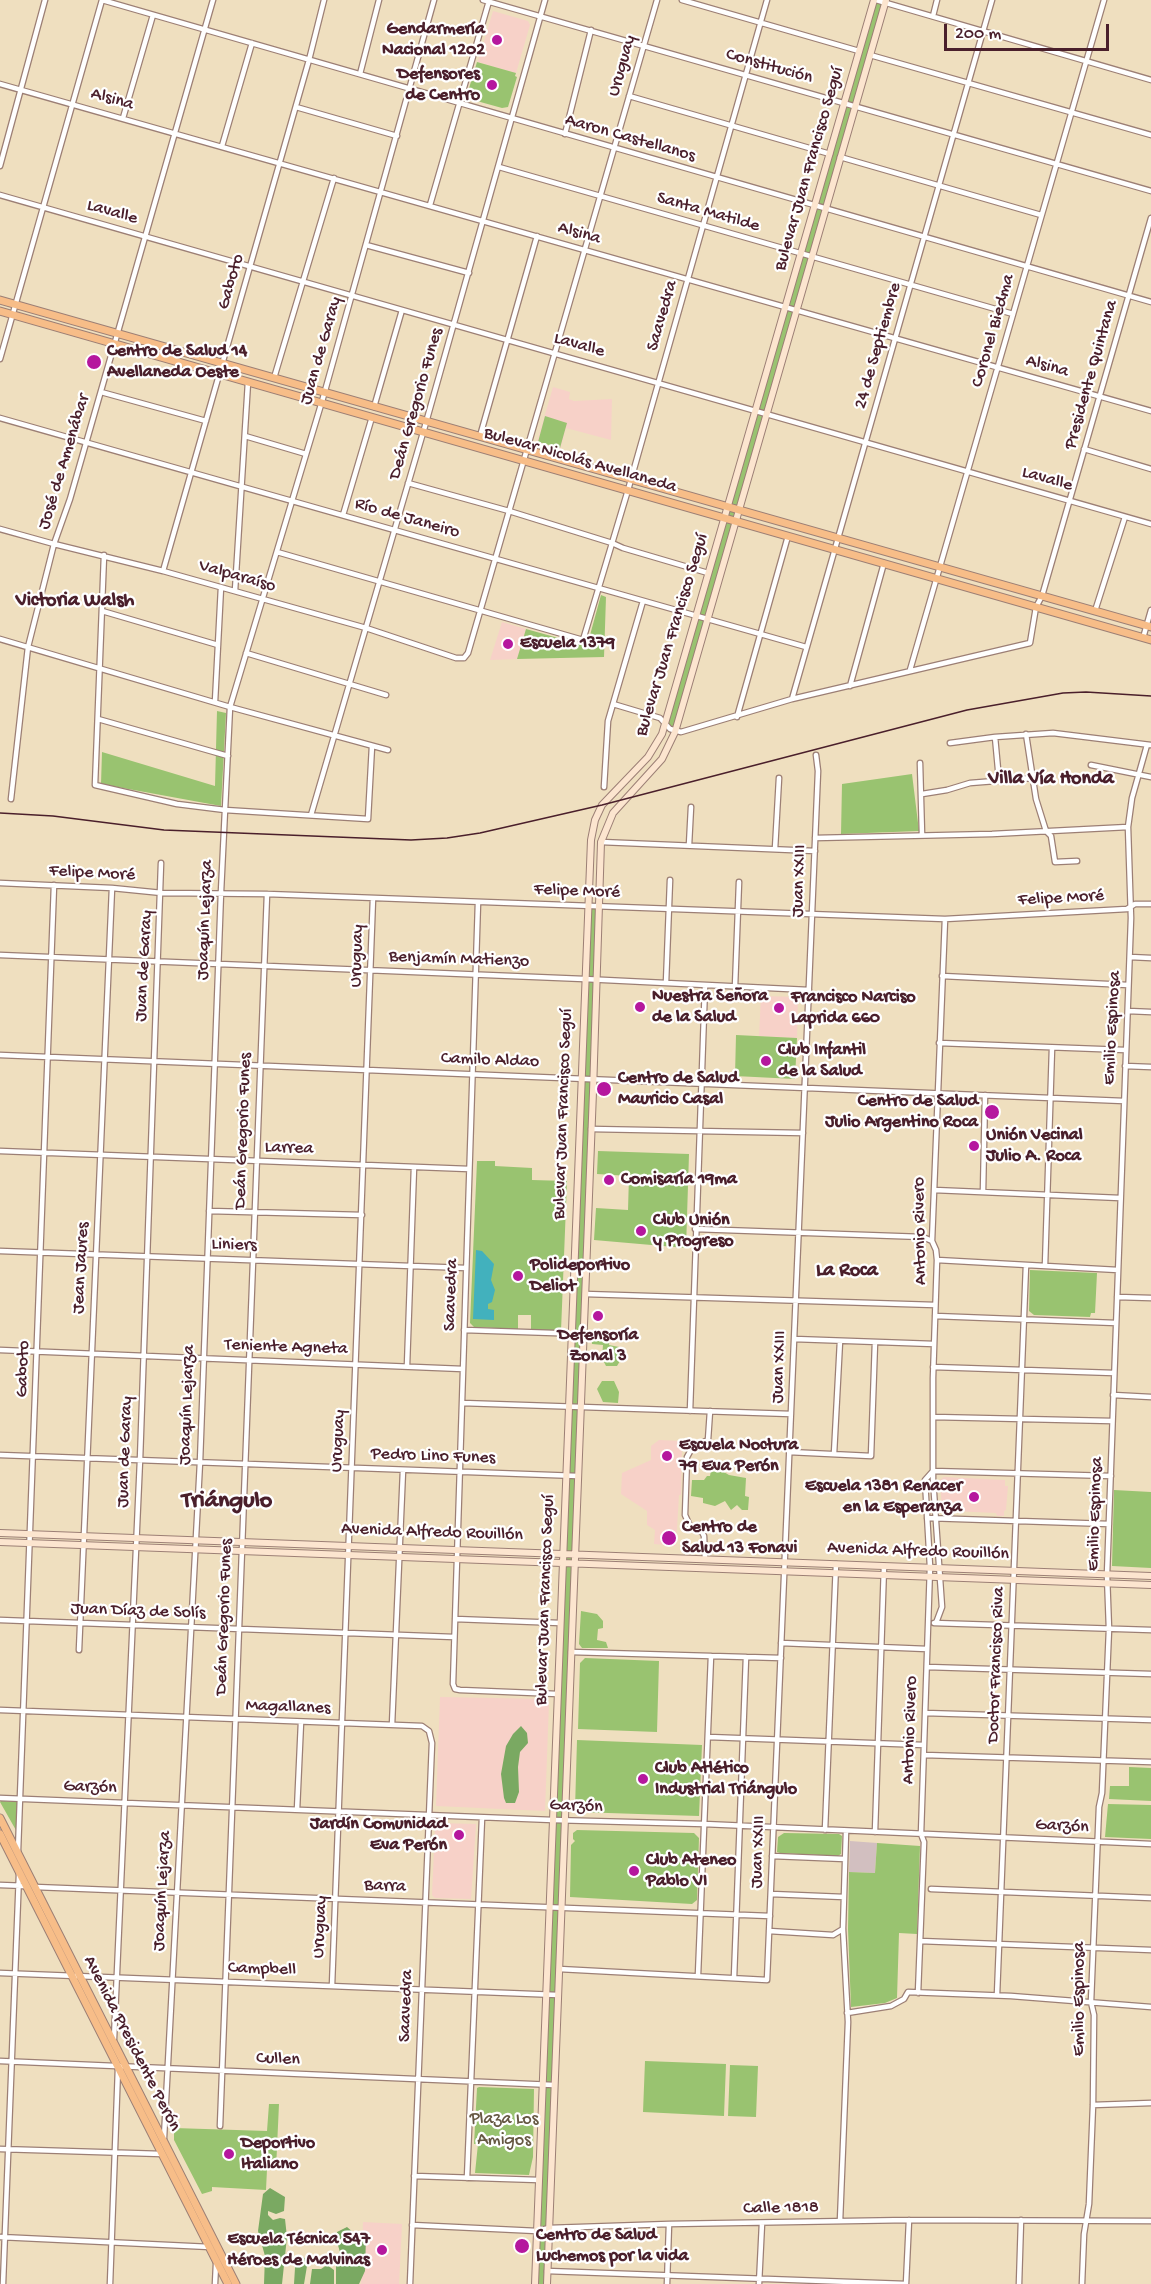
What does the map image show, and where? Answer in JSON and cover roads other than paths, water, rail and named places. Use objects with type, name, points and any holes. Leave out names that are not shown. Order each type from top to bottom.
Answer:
[{"type":"main road","name":"Bulevar Juan Francisco Seguí","points":[[535,2284],[591,840],[598,811],[610,795],[648,758],[657,744],[665,723],[875,0]]},
{"type":"main road","name":"Bulevar Juan Francisco Seguí","points":[[547,2284],[601,842],[608,822],[619,804],[662,759],[675,732],[885,1]]},
{"type":"main road","name":"Bulevar Nicolás Avellaneda","points":[[0,300],[1149,627]]},
{"type":"main road","name":"Bulevar Nicolás Avellaneda","points":[[0,311],[1147,639]]},
{"type":"main road","name":"Avenida Alfredo Rouillón","points":[[0,1533],[563,1552],[1151,1576]]},
{"type":"main road","name":"Avenida Alfredo Rouillón","points":[[0,1542],[1151,1585]]},
{"type":"main road","name":"Avenida Presidente Perón","points":[[0,1818],[163,2141],[166,2154]]},
{"type":"main road","name":"Avenida Presidente Perón","points":[[0,1834],[213,2248],[236,2284]]},
{"type":"main road","name":"Avenida Presidente Perón","points":[[213,2248],[216,2261],[228,2284]]},
{"type":"street","points":[[0,166],[45,0]]},
{"type":"street","points":[[0,359],[102,0]]},
{"type":"street","name":"Aaron Castellanos","points":[[102,0],[717,179],[1151,302]]},
{"type":"street","name":"José de Amenábar","points":[[11,799],[28,647],[54,544],[87,441],[213,0]]},
{"type":"street","name":"Gaboto","points":[[163,571],[296,107],[324,0]]},
{"type":"street","points":[[360,74],[379,0]]},
{"type":"street","name":"Juan de Garay","points":[[230,707],[321,403],[435,0]]},
{"type":"street","name":"Deán Gregorio Funes","points":[[311,815],[424,432],[545,0]]},
{"type":"street","name":"Uruguay","points":[[464,658],[468,653],[481,610],[657,0]]},
{"type":"street","points":[[682,0],[860,51]]},
{"type":"street","name":"Saavedra","points":[[481,610],[583,640],[659,383],[767,0]]},
{"type":"street","points":[[875,0],[885,1],[1151,80]]},
{"type":"street","points":[[933,16],[937,0]]},
{"type":"street","name":"24 de Septiembre","points":[[792,699],[992,0]]},
{"type":"street","name":"Coronel Biedma","points":[[910,669],[1104,0]]},
{"type":"street","points":[[430,205],[486,1]]},
{"type":"street","name":"Constitución","points":[[486,1],[1151,191]]},
{"type":"street","points":[[123,117],[153,15]]},
{"type":"street","points":[[565,134],[591,30]]},
{"type":"street","points":[[222,146],[252,43]]},
{"type":"street","points":[[870,54],[1151,135]]},
{"type":"street","name":"Alsina","points":[[0,84],[123,117],[1151,411]]},
{"type":"street","points":[[629,96],[830,154]]},
{"type":"street","points":[[296,107],[397,136]]},
{"type":"street","points":[[840,158],[1041,215]]},
{"type":"street","name":"Santa Matilde","points":[[499,167],[1012,314]]},
{"type":"street","points":[[274,378],[334,178]]},
{"type":"street","name":"Lavalle","points":[[0,195],[1151,524]]},
{"type":"street","name":"Presidente Quintana","points":[[910,669],[1030,643],[1036,607],[1042,596],[1151,218]]},
{"type":"street","points":[[480,436],[537,236]]},
{"type":"street","points":[[366,245],[469,273]]},
{"type":"street","points":[[374,406],[402,310]]},
{"type":"street","points":[[235,591],[248,382]]},
{"type":"street","points":[[101,392],[206,421]]},
{"type":"street","points":[[343,515],[372,417]]},
{"type":"street","name":"Río de Janeiro","points":[[0,418],[806,647]]},
{"type":"street","points":[[245,436],[306,454]]},
{"type":"street","points":[[1084,450],[1151,469]]},
{"type":"street","points":[[408,483],[509,511],[708,573]]},
{"type":"street","points":[[1095,611],[1125,517]]},
{"type":"street","name":"Valparaíso","points":[[0,529],[221,587],[366,628],[456,658],[464,658]]},
{"type":"street","points":[[737,717],[789,536]]},
{"type":"street","points":[[277,552],[481,610]]},
{"type":"street","points":[[104,555],[95,785],[177,804],[225,810],[369,819],[372,746]]},
{"type":"street","points":[[850,686],[884,564]]},
{"type":"street","points":[[215,702],[221,587]]},
{"type":"street","points":[[604,786],[606,731],[643,601]]},
{"type":"street","points":[[1147,639],[1151,610]]},
{"type":"street","points":[[102,611],[218,645]]},
{"type":"street","points":[[0,639],[230,707],[388,750]]},
{"type":"street","points":[[246,653],[386,695]]},
{"type":"street","points":[[613,704],[660,718],[675,732],[910,669]]},
{"type":"street","name":"Joaquín Lejarza","points":[[163,2141],[200,1462],[220,892],[230,707]]},
{"type":"street","points":[[98,719],[228,756]]},
{"type":"street","points":[[1026,734],[1036,800],[1046,831],[1051,836],[1055,862],[1077,861]]},
{"type":"street","points":[[950,743],[1026,734],[1074,734],[1149,745]]},
{"type":"street","points":[[994,737],[999,780]]},
{"type":"street","name":"Emilio Espinosa","points":[[1082,2284],[1089,2204],[1094,2015],[1091,2002],[1109,1629],[1107,1575],[1130,957],[1128,827],[1132,798],[1149,745]]},
{"type":"street","name":"Juan XXIII","points":[[734,1978],[767,1980],[815,851],[818,771],[816,755]]},
{"type":"street","points":[[920,763],[922,835]]},
{"type":"street","points":[[1091,765],[1151,777]]},
{"type":"street","points":[[776,849],[779,778]]},
{"type":"street","points":[[922,794],[999,780],[1033,778]]},
{"type":"street","points":[[690,845],[692,807]]},
{"type":"street","points":[[815,838],[1128,827]]},
{"type":"street","points":[[601,842],[815,851]]},
{"type":"street","name":"Juan de Garay","points":[[114,2042],[140,1460],[162,893],[161,863]]},
{"type":"street","points":[[666,983],[670,880]]},
{"type":"street","points":[[735,987],[739,882]]},
{"type":"street","name":"Felipe Moré","points":[[0,883],[112,888],[162,893],[220,892],[945,919],[1131,908],[1135,904],[1151,904]]},
{"type":"street","name":"Gaboto","points":[[18,1853],[54,885]]},
{"type":"street","name":"Jean Jaures","points":[[79,1650],[112,888]]},
{"type":"street","name":"Deán Gregorio Funes","points":[[220,2126],[267,894]]},
{"type":"street","name":"Uruguay","points":[[332,1986],[373,898]]},
{"type":"street","name":"Saavedra","points":[[478,902],[453,1684],[455,1689],[558,1694]]},
{"type":"street","name":"Antonio Rivero","points":[[936,1623],[942,1607],[933,1471],[933,1367],[937,1260],[932,1241],[945,919]]},
{"type":"street","name":"Benjamín Matienzo","points":[[0,955],[809,990]]},
{"type":"street","points":[[1130,957],[1151,958]]},
{"type":"street","points":[[942,976],[1128,986]]},
{"type":"street","points":[[690,1411],[705,985]]},
{"type":"street","points":[[1128,1011],[1151,1012]]},
{"type":"street","points":[[939,1043],[1125,1050]]},
{"type":"street","points":[[1045,1266],[1052,1048]]},
{"type":"street","name":"Camilo Aldao","points":[[0,1054],[1124,1101]]},
{"type":"street","points":[[1125,1066],[1151,1066]]},
{"type":"street","points":[[983,1192],[985,1095]]},
{"type":"street","points":[[591,1129],[803,1133]]},
{"type":"street","name":"Larrea","points":[[0,1151],[470,1169]]},
{"type":"street","points":[[407,1366],[414,1167]]},
{"type":"street","points":[[934,1190],[1120,1198]]},
{"type":"street","points":[[209,1211],[362,1215]]},
{"type":"street","points":[[695,1229],[923,1237],[932,1241]]},
{"type":"street","name":"Liniers","points":[[0,1251],[466,1268]]},
{"type":"street","points":[[937,1260],[1118,1270]]},
{"type":"street","name":"Doctor Francisco Riva","points":[[997,1995],[1026,1265]]},
{"type":"street","points":[[585,1294],[935,1305]]},
{"type":"street","points":[[1117,1297],[1151,1298]]},
{"type":"street","points":[[935,1316],[1116,1323]]},
{"type":"street","points":[[464,1330],[583,1334]]},
{"type":"street","points":[[794,1339],[934,1344]]},
{"type":"street","points":[[834,1454],[840,1341]]},
{"type":"street","points":[[789,1452],[871,1456],[875,1342]]},
{"type":"street","name":"Teniente Agneta","points":[[0,1350],[463,1369]]},
{"type":"street","points":[[933,1367],[1114,1373]]},
{"type":"street","points":[[1113,1395],[1151,1397]]},
{"type":"street","points":[[462,1403],[791,1414]]},
{"type":"street","points":[[705,1559],[704,1536],[702,1532],[690,1526],[685,1515],[687,1457],[692,1448],[708,1440],[710,1411]]},
{"type":"street","points":[[933,1417],[1112,1421]]},
{"type":"street","name":"Pedro Lino Funes","points":[[0,1455],[578,1476]]},
{"type":"street","points":[[392,1725],[403,1470]]},
{"type":"street","points":[[933,1471],[1111,1476]]},
{"type":"street","name":"Antonio Rivero","points":[[918,1993],[930,1577],[925,1480],[933,1471]]},
{"type":"street","points":[[927,1518],[1109,1524]]},
{"type":"street","points":[[825,1830],[836,1564]]},
{"type":"street","points":[[875,1832],[884,1566]]},
{"type":"street","points":[[455,1619],[560,1623]]},
{"type":"street","name":"Juan Díaz de Solís","points":[[0,1620],[454,1636]]},
{"type":"street","points":[[928,1622],[1151,1630]]},
{"type":"street","points":[[782,1643],[927,1649]]},
{"type":"street","points":[[571,1652],[781,1658]]},
{"type":"street","points":[[698,1976],[711,1656]]},
{"type":"street","points":[[559,1969],[734,1978],[746,1657]]},
{"type":"street","points":[[927,1667],[1151,1674]]},
{"type":"street","name":"Magallanes","points":[[0,1710],[422,1726],[429,1731]]},
{"type":"street","points":[[925,1713],[1151,1720]]},
{"type":"street","points":[[297,1810],[301,1722]]},
{"type":"street","name":"Saavedra","points":[[410,2284],[432,1743],[429,1731]]},
{"type":"street","points":[[708,1737],[924,1745]]},
{"type":"street","points":[[924,1755],[1151,1762]]},
{"type":"street","name":"Garzón","points":[[0,1798],[482,1818],[704,1824],[1151,1845]]},
{"type":"street","points":[[467,2178],[482,1818]]},
{"type":"street","points":[[840,2221],[847,2013],[843,1929],[846,1831]]},
{"type":"street","points":[[772,1856],[845,1859]]},
{"type":"street","points":[[3,2284],[3,2237],[19,1871]]},
{"type":"street","name":"Barra","points":[[0,1885],[770,1916]]},
{"type":"street","points":[[931,1889],[1151,1898]]},
{"type":"street","points":[[771,1893],[844,1897]]},
{"type":"street","points":[[769,1931],[833,1935],[843,1929]]},
{"type":"street","points":[[920,1941],[1151,1950]]},
{"type":"street","name":"Campbell","points":[[0,1973],[558,1995]]},
{"type":"street","points":[[847,2013],[891,2006],[904,1999],[909,1992],[997,1995],[1151,2007]]},
{"type":"street","name":"Cullen","points":[[0,2061],[554,2085]]},
{"type":"street","points":[[110,2284],[118,2066]]},
{"type":"street","points":[[1093,2105],[1151,2103]]},
{"type":"street","points":[[0,2149],[166,2154]]},
{"type":"street","points":[[414,2176],[539,2180]]},
{"type":"street","points":[[547,2271],[760,2281],[906,2284],[909,2220]]},
{"type":"street","points":[[1019,2284],[1021,2220]]},
{"type":"street","name":"Calle 1818","points":[[412,2225],[537,2231],[549,2228],[669,2224],[840,2221],[1151,2221]]},
{"type":"street","points":[[760,2281],[762,2223]]},
{"type":"street","points":[[667,2284],[669,2224]]},
{"type":"street","points":[[3,2237],[213,2248]]},
{"type":"street","points":[[215,2284],[216,2261]]},
{"type":"water","points":[[476,1250],[482,1251],[494,1264],[491,1280],[495,1290],[488,1309],[494,1310],[494,1320],[473,1319]]},
{"type":"railway","points":[[0,813],[53,816],[164,830],[411,840],[447,838],[480,833],[602,805],[967,710],[1063,693],[1151,696]]},
{"type":"place","name":"Gendarmería Nacional 1202","points":[[497,40]]},
{"type":"place","name":"Defensores de Centro","points":[[492,85]]},
{"type":"place","name":"Centro de Salud 14 Avellaneda Oeste","points":[[94,362]]},
{"type":"place","name":"Escuela 1379","points":[[508,644]]},
{"type":"place","name":"Nuestra Señora de la Salud","points":[[640,1007]]},
{"type":"place","name":"Francisco Narciso Laprida 660","points":[[779,1008]]},
{"type":"place","name":"Club Infantil de la Salud","points":[[766,1061]]},
{"type":"place","name":"Centro de Salud Mauricio Casal","points":[[604,1089]]},
{"type":"place","name":"Centro de Salud Julio Argentino Roca","points":[[992,1112]]},
{"type":"place","name":"Unión Vecinal Julio A. Roca","points":[[974,1146]]},
{"type":"place","name":"Comisaría 19ma","points":[[609,1180]]},
{"type":"place","name":"Club Unión y Progreso","points":[[641,1231]]},
{"type":"place","name":"Polideportivo Deliot","points":[[518,1276]]},
{"type":"place","name":"Defensoría Zonal 3","points":[[598,1316]]},
{"type":"place","name":"Escuela Noctura 79 Eva Perón","points":[[667,1456]]},
{"type":"place","name":"Escuela 1381 Renacer en la Esperanza","points":[[974,1497]]},
{"type":"place","name":"Centro de Salud 13 Fonavi","points":[[669,1538]]},
{"type":"place","name":"Club Atlético Industrial Triángulo","points":[[643,1779]]},
{"type":"place","name":"Jardín Comunidad Eva Perón","points":[[459,1835]]},
{"type":"place","name":"Club Ateneo Pablo VI","points":[[634,1871]]},
{"type":"place","name":"Deportivo Italiano","points":[[229,2154]]},
{"type":"place","name":"Centro de Salud Luchemos por la vida","points":[[522,2246]]},
{"type":"place","name":"Escuela Técnica 547 Héroes de Malvinas","points":[[382,2250]]},
{"type":"district","name":"Victoria Walsh","points":[[75,602]]},
{"type":"district","name":"Villa Vía Honda","points":[[1051,780]]},
{"type":"district","name":"La Roca","points":[[847,1272]]},
{"type":"district","name":"Triángulo","points":[[227,1502]]},
{"type":"park label","name":"Plaza Los Amigos","points":[[504,2130]]}]
